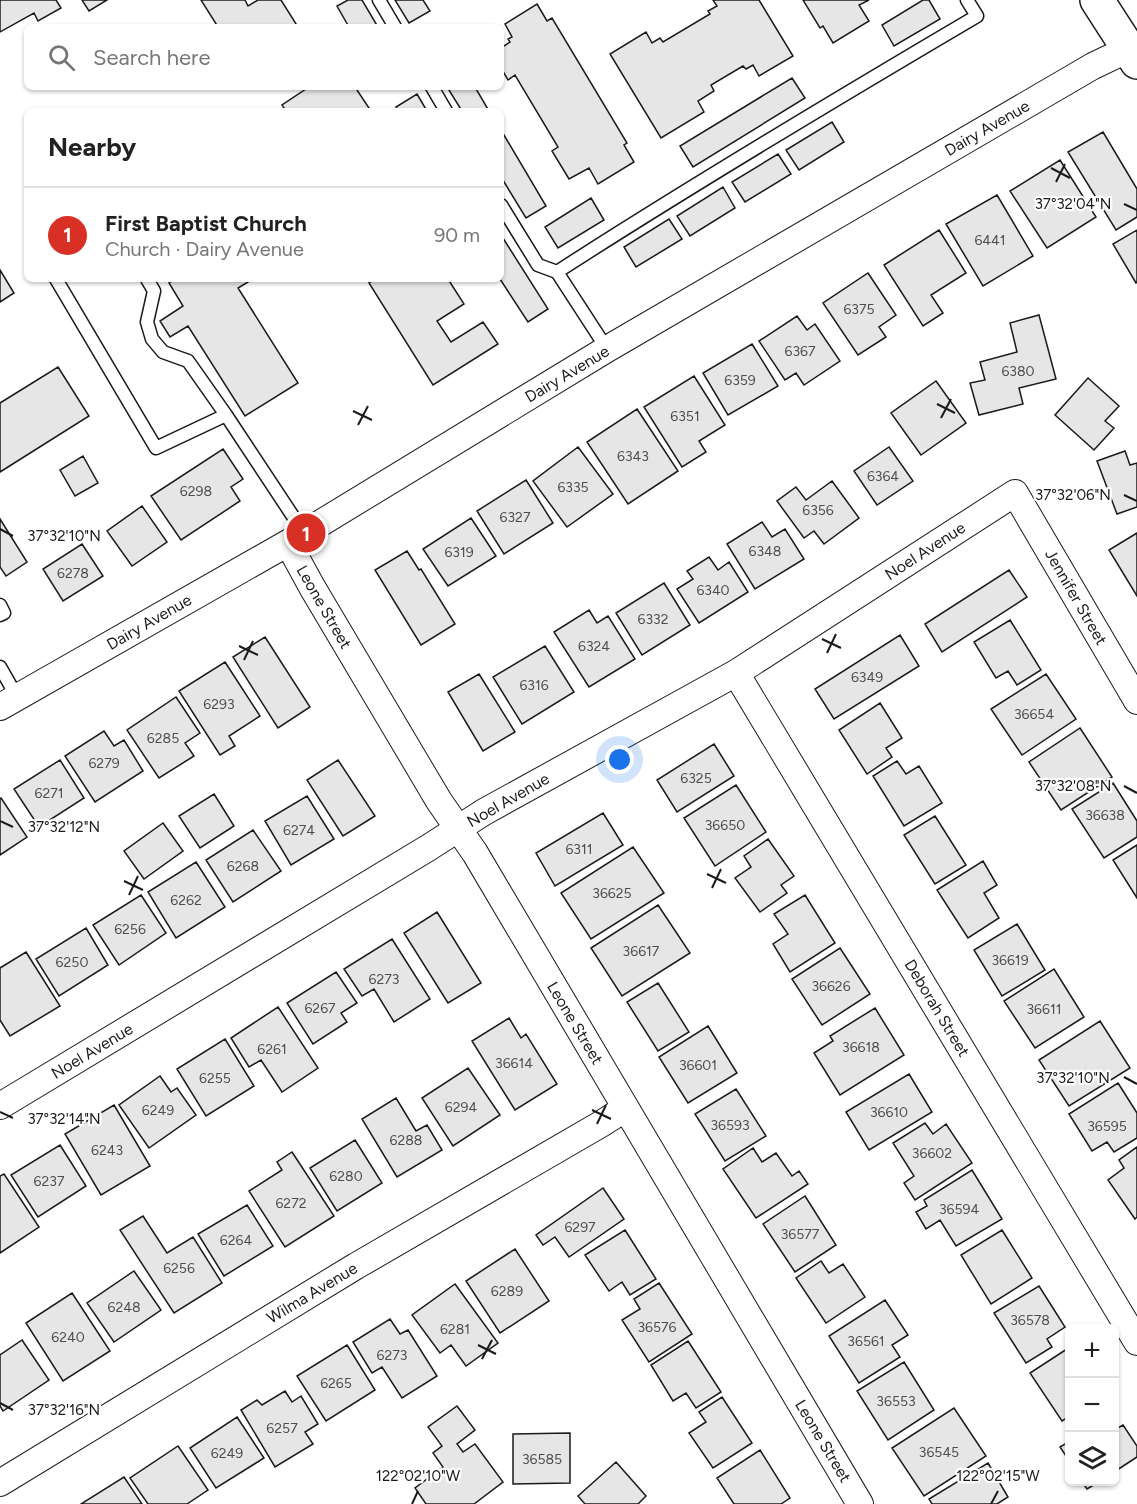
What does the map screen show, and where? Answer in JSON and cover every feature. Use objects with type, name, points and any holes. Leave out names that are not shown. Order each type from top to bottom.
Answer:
[{"type":"street","points":[[1097,0],[1134,52]]},
{"type":"street","name":"Dairy Avenue","points":[[8,702],[296,538],[607,349],[1093,66],[1134,52]]},
{"type":"street","name":"Noel Avenue","points":[[0,1106],[484,812],[736,674],[1015,493]]},
{"type":"street","name":"Jennifer Street","points":[[1015,493],[1137,700]]},
{"type":"street","name":"Leone Street","points":[[296,538],[312,587],[439,801],[475,853],[861,1504]]},
{"type":"street","name":"Deborah Street","points":[[736,674],[1137,1342]]},
{"type":"street","name":"Wilma Avenue","points":[[0,1483],[356,1266],[626,1108]]},
{"type":"lane","points":[[379,0],[393,24]]},
{"type":"lane","points":[[557,272],[977,16],[967,0]]},
{"type":"lane","points":[[434,90],[444,108]]},
{"type":"lane","points":[[504,211],[538,265],[557,272],[607,349]]},
{"type":"lane","points":[[58,282],[156,448],[226,415]]},
{"type":"lane","points":[[149,282],[154,291],[147,322],[152,339],[163,352],[188,362],[226,415],[296,538]]},
{"type":"lane","points":[[0,605],[4,613],[0,615]]},
{"type":"lane","points":[[0,667],[8,702]]},
{"type":"building","points":[[0,0],[56,0],[61,8],[38,21],[34,13],[0,32]]},
{"type":"building","points":[[82,0],[107,0],[89,11]]},
{"type":"building","points":[[201,0],[245,0],[248,6],[258,0],[281,0],[296,24],[216,24]]},
{"type":"building","points":[[348,0],[362,0],[376,24],[347,24],[337,6]]},
{"type":"building","points":[[395,0],[423,0],[430,11],[409,23]]},
{"type":"building","points":[[713,0],[759,0],[793,56],[759,76],[753,65],[746,69],[743,66],[711,85],[714,91],[698,101],[704,112],[661,138],[610,54],[646,32],[652,43],[660,38],[663,42],[710,14],[708,11],[717,6]]},
{"type":"building","points":[[803,0],[869,0],[859,5],[869,21],[833,43],[823,26],[820,28]]},
{"type":"building","points":[[923,0],[929,0],[940,19],[894,46],[882,25]]},
{"type":"building","points":[[537,4],[547,21],[552,18],[627,143],[624,145],[634,162],[598,184],[589,168],[569,179],[552,151],[558,147],[515,75],[508,80],[504,73],[504,46],[510,42],[508,39],[512,37],[505,24]]},
{"type":"building","points":[[792,78],[805,98],[693,167],[680,146]]},
{"type":"building","points":[[304,90],[357,90],[369,108],[284,108],[282,105]]},
{"type":"building","points":[[449,90],[477,90],[487,108],[460,108]]},
{"type":"building","points":[[417,94],[425,108],[397,108]]},
{"type":"building","points":[[832,122],[844,142],[799,170],[786,150]]},
{"type":"building","points":[[1103,132],[1137,189],[1137,217],[1116,230],[1068,152]]},
{"type":"building","points":[[504,135],[546,206],[526,218],[504,182]]},
{"type":"building","points":[[778,154],[791,174],[745,202],[732,182]]},
{"type":"building","points":[[1060,160],[1096,217],[1047,248],[1010,191]]},
{"type":"building","points":[[723,187],[735,208],[690,236],[677,216]]},
{"type":"building","points":[[997,195],[1033,256],[983,286],[946,224]]},
{"type":"building","points":[[591,198],[604,220],[558,248],[545,227]]},
{"type":"building","points":[[669,219],[682,239],[636,267],[624,247]]},
{"type":"building","points":[[939,230],[966,273],[931,295],[943,313],[923,326],[884,265]]},
{"type":"building","points":[[1137,230],[1137,282],[1136,283],[1113,244]]},
{"type":"building","points":[[504,240],[548,309],[528,322],[502,282],[504,282]]},
{"type":"building","points":[[0,270],[14,293],[0,302]]},
{"type":"building","points":[[868,273],[896,315],[879,327],[886,337],[858,355],[823,303]]},
{"type":"building","points":[[248,282],[238,288],[298,383],[245,416],[188,326],[170,337],[160,321],[183,306],[169,283]]},
{"type":"building","points":[[450,282],[464,304],[437,321],[451,342],[483,322],[498,344],[433,385],[369,283]]},
{"type":"building","points":[[1039,315],[1056,379],[1019,388],[1023,404],[979,415],[970,383],[985,380],[980,362],[1017,352],[1010,323]]},
{"type":"building","points":[[797,316],[807,330],[815,324],[840,361],[804,385],[796,373],[785,380],[759,341]]},
{"type":"building","points":[[752,344],[778,386],[728,415],[703,373]]},
{"type":"building","points":[[58,367],[89,416],[0,472],[0,403]]},
{"type":"building","points":[[694,376],[725,425],[699,441],[706,452],[682,467],[644,407]]},
{"type":"building","points":[[1088,378],[1119,406],[1105,421],[1114,428],[1094,450],[1055,415]]},
{"type":"building","points":[[936,381],[966,423],[921,455],[891,413]]},
{"type":"building","points":[[637,409],[678,471],[628,504],[587,442]]},
{"type":"building","points":[[578,447],[613,494],[567,527],[533,481]]},
{"type":"building","points":[[889,447],[913,481],[877,505],[854,471]]},
{"type":"building","points":[[223,449],[243,479],[231,487],[240,501],[181,540],[151,496]]},
{"type":"building","points":[[1125,451],[1130,465],[1137,463],[1137,507],[1117,514],[1097,461]]},
{"type":"building","points":[[83,456],[98,483],[75,496],[60,470]]},
{"type":"building","points":[[526,480],[553,523],[504,554],[477,511]]},
{"type":"building","points":[[832,481],[859,518],[824,544],[814,531],[804,538],[777,501],[796,487],[806,500]]},
{"type":"building","points":[[142,506],[167,542],[132,566],[107,531]]},
{"type":"building","points":[[471,518],[496,556],[448,586],[423,549]]},
{"type":"building","points":[[0,519],[27,562],[6,576],[0,567]]},
{"type":"building","points":[[762,522],[772,537],[785,529],[804,559],[755,589],[727,544]]},
{"type":"building","points":[[1137,533],[1137,596],[1109,550]]},
{"type":"building","points":[[82,544],[103,576],[63,601],[43,569]]},
{"type":"building","points":[[407,551],[419,570],[421,569],[455,624],[421,645],[375,570]]},
{"type":"building","points":[[709,557],[718,570],[729,562],[748,592],[699,623],[677,589],[693,579],[687,571]]},
{"type":"building","points":[[1009,570],[1027,597],[942,652],[925,624]]},
{"type":"building","points":[[664,583],[690,625],[642,655],[616,613]]},
{"type":"building","points":[[589,610],[597,623],[608,616],[635,659],[589,687],[554,632]]},
{"type":"building","points":[[1010,620],[1041,670],[1017,685],[1008,671],[996,678],[974,642]]},
{"type":"building","points":[[900,635],[919,666],[834,719],[815,689]]},
{"type":"building","points":[[265,637],[310,707],[278,728],[233,657]]},
{"type":"building","points":[[545,646],[574,692],[522,724],[493,677]]},
{"type":"building","points":[[225,662],[260,716],[229,736],[235,746],[220,755],[179,691]]},
{"type":"building","points":[[479,674],[515,732],[483,751],[448,692]]},
{"type":"building","points":[[1046,674],[1076,719],[1022,755],[991,709]]},
{"type":"building","points":[[176,697],[200,733],[185,743],[194,756],[159,778],[127,730]]},
{"type":"building","points":[[880,703],[902,738],[886,748],[892,757],[867,774],[839,730]]},
{"type":"building","points":[[1080,728],[1112,777],[1061,810],[1029,762]]},
{"type":"building","points":[[104,731],[114,746],[124,740],[143,771],[95,802],[65,756]]},
{"type":"building","points":[[714,744],[734,776],[677,812],[657,780]]},
{"type":"building","points":[[60,760],[84,798],[39,827],[14,789]]},
{"type":"building","points":[[338,760],[375,816],[343,836],[307,780]]},
{"type":"building","points":[[897,761],[906,774],[919,766],[942,803],[904,826],[873,776]]},
{"type":"building","points":[[1113,783],[1137,821],[1137,837],[1104,858],[1072,809]]},
{"type":"building","points":[[736,785],[766,832],[715,866],[684,818]]},
{"type":"building","points":[[214,794],[234,826],[200,848],[179,816]]},
{"type":"building","points":[[307,796],[334,839],[291,865],[265,821]]},
{"type":"building","points":[[0,799],[27,837],[0,855]]},
{"type":"building","points":[[603,813],[623,845],[555,886],[536,853]]},
{"type":"building","points":[[935,816],[966,865],[935,884],[904,835]]},
{"type":"building","points":[[163,823],[183,851],[144,879],[124,851]]},
{"type":"building","points":[[253,830],[281,871],[233,902],[206,860]]},
{"type":"building","points":[[768,839],[794,876],[781,885],[787,893],[760,912],[735,878],[751,867],[744,856]]},
{"type":"building","points":[[1137,845],[1137,898],[1113,860]]},
{"type":"building","points":[[633,847],[664,893],[591,939],[561,893]]},
{"type":"building","points":[[983,861],[997,885],[984,893],[999,918],[968,938],[937,890]]},
{"type":"building","points":[[196,862],[225,907],[176,938],[148,892]]},
{"type":"building","points":[[141,895],[166,933],[119,965],[93,925]]},
{"type":"building","points":[[805,895],[835,943],[790,972],[773,944],[788,934],[774,914]]},
{"type":"building","points":[[658,905],[690,953],[622,996],[591,948]]},
{"type":"building","points":[[437,912],[481,983],[448,1003],[404,933]]},
{"type":"building","points":[[1017,924],[1045,970],[1002,996],[974,950]]},
{"type":"building","points":[[86,928],[108,965],[59,996],[36,959]]},
{"type":"building","points":[[392,939],[430,999],[394,1022],[374,989],[362,996],[344,969]]},
{"type":"building","points":[[840,948],[870,994],[822,1025],[792,979]]},
{"type":"building","points":[[26,952],[60,1006],[10,1036],[0,1020],[0,968]]},
{"type":"building","points":[[1054,969],[1084,1017],[1035,1048],[1004,1001]]},
{"type":"building","points":[[336,972],[357,1003],[341,1013],[347,1022],[313,1044],[287,1003]]},
{"type":"building","points":[[658,983],[689,1032],[658,1051],[627,1002]]},
{"type":"building","points":[[278,1007],[318,1068],[282,1092],[261,1060],[249,1067],[231,1038]]},
{"type":"building","points":[[875,1008],[904,1055],[840,1095],[814,1053],[833,1041],[830,1036]]},
{"type":"building","points":[[509,1018],[521,1038],[526,1034],[557,1084],[515,1110],[472,1041]]},
{"type":"building","points":[[1100,1021],[1130,1068],[1069,1106],[1039,1060]]},
{"type":"building","points":[[708,1026],[737,1073],[688,1103],[659,1057]]},
{"type":"building","points":[[225,1039],[254,1086],[206,1116],[177,1069]]},
{"type":"building","points":[[468,1068],[500,1115],[453,1146],[422,1098]]},
{"type":"building","points":[[909,1074],[932,1112],[869,1150],[846,1112]]},
{"type":"building","points":[[160,1076],[171,1092],[177,1088],[196,1115],[149,1148],[119,1105]]},
{"type":"building","points":[[1118,1083],[1137,1113],[1137,1138],[1114,1152],[1107,1142],[1092,1151],[1069,1114]]},
{"type":"building","points":[[736,1089],[766,1136],[725,1161],[695,1114]]},
{"type":"building","points":[[396,1098],[416,1131],[427,1125],[442,1150],[397,1177],[362,1119]]},
{"type":"building","points":[[114,1105],[150,1166],[101,1195],[65,1134]]},
{"type":"building","points":[[925,1123],[933,1134],[946,1124],[972,1163],[915,1200],[904,1183],[914,1176],[893,1143]]},
{"type":"building","points":[[355,1140],[382,1183],[337,1211],[310,1168]]},
{"type":"building","points":[[60,1145],[86,1186],[38,1217],[11,1175]]},
{"type":"building","points":[[1137,1147],[1137,1217],[1135,1219],[1108,1180],[1124,1168],[1119,1160]]},
{"type":"building","points":[[753,1148],[762,1162],[776,1153],[792,1176],[799,1171],[808,1184],[756,1218],[723,1169]]},
{"type":"building","points":[[292,1152],[334,1216],[285,1247],[249,1191],[282,1170],[277,1162]]},
{"type":"building","points":[[972,1170],[1002,1219],[956,1246],[940,1220],[926,1229],[916,1212],[927,1206],[924,1200]]},
{"type":"building","points":[[4,1174],[39,1227],[0,1253],[0,1176]]},
{"type":"building","points":[[603,1188],[624,1219],[569,1257],[555,1237],[543,1245],[536,1235]]},
{"type":"building","points":[[805,1196],[836,1245],[795,1272],[763,1224]]},
{"type":"building","points":[[247,1205],[273,1246],[224,1276],[198,1234]]},
{"type":"building","points":[[143,1216],[167,1253],[193,1237],[222,1283],[174,1313],[120,1230]]},
{"type":"building","points":[[625,1230],[656,1279],[630,1295],[622,1282],[609,1291],[585,1255]]},
{"type":"building","points":[[1002,1230],[1032,1278],[991,1304],[961,1255]]},
{"type":"building","points":[[515,1249],[549,1301],[500,1333],[466,1281]]},
{"type":"building","points":[[821,1261],[829,1273],[843,1264],[865,1297],[826,1323],[796,1278]]},
{"type":"building","points":[[134,1271],[161,1310],[114,1342],[87,1303]]},
{"type":"building","points":[[659,1283],[692,1334],[649,1362],[622,1320],[640,1309],[634,1299]]},
{"type":"building","points":[[455,1284],[498,1343],[466,1366],[451,1345],[440,1353],[412,1315]]},
{"type":"building","points":[[1039,1286],[1065,1327],[1047,1339],[1052,1347],[1026,1363],[994,1313]]},
{"type":"building","points":[[72,1293],[110,1351],[63,1381],[26,1323]]},
{"type":"building","points":[[885,1300],[908,1335],[892,1345],[900,1357],[859,1383],[829,1336]]},
{"type":"building","points":[[390,1319],[400,1334],[408,1330],[437,1376],[402,1398],[382,1367],[372,1373],[353,1342]]},
{"type":"building","points":[[22,1340],[49,1380],[3,1411],[0,1406],[0,1355]]},
{"type":"building","points":[[688,1341],[721,1392],[696,1408],[686,1393],[673,1401],[651,1365]]},
{"type":"building","points":[[347,1345],[375,1390],[326,1421],[297,1376]]},
{"type":"building","points":[[1065,1350],[1065,1419],[1062,1421],[1030,1373]]},
{"type":"building","points":[[904,1362],[934,1410],[888,1440],[857,1391]]},
{"type":"building","points":[[285,1391],[292,1402],[301,1396],[318,1424],[305,1432],[313,1444],[275,1467],[241,1410],[257,1400],[262,1405]]},
{"type":"building","points":[[722,1397],[752,1443],[713,1468],[689,1433],[706,1422],[699,1412]]},
{"type":"building","points":[[457,1406],[475,1430],[457,1444],[463,1452],[475,1444],[503,1482],[474,1504],[426,1504],[415,1488],[443,1467],[433,1453],[442,1446],[428,1427]]},
{"type":"building","points":[[954,1408],[986,1456],[924,1496],[892,1448]]},
{"type":"building","points":[[237,1417],[264,1458],[216,1488],[190,1448]]},
{"type":"building","points":[[1123,1425],[1137,1446],[1137,1457],[1119,1469],[1119,1432],[1119,1427]]},
{"type":"building","points":[[570,1433],[570,1483],[513,1484],[513,1434]]},
{"type":"building","points":[[1065,1444],[1065,1454],[1060,1447]]},
{"type":"building","points":[[178,1446],[208,1490],[187,1504],[148,1504],[130,1478]]},
{"type":"building","points":[[760,1450],[790,1498],[781,1504],[734,1504],[717,1478]]},
{"type":"building","points":[[616,1462],[646,1496],[638,1504],[585,1504],[578,1496]]},
{"type":"building","points":[[988,1463],[1008,1497],[997,1504],[932,1504],[929,1499]]},
{"type":"building","points":[[124,1477],[142,1504],[81,1504]]},
{"type":"place","name":"First Baptist Church","points":[[306,533]]}]
